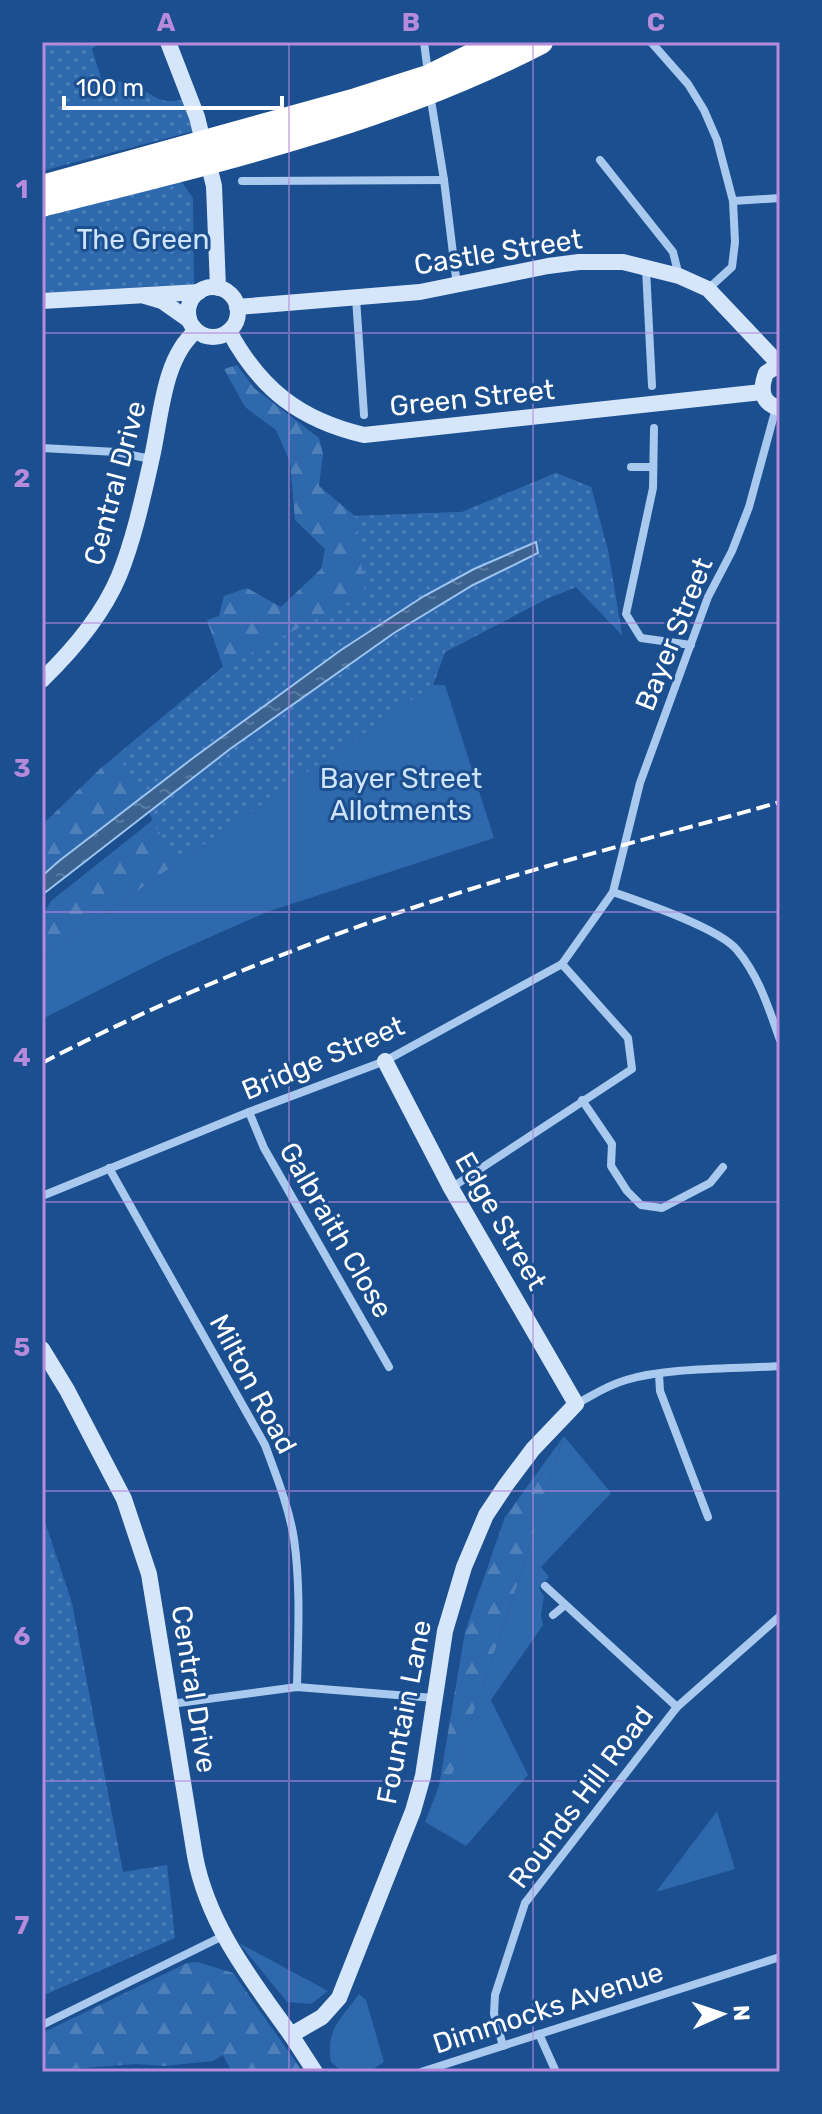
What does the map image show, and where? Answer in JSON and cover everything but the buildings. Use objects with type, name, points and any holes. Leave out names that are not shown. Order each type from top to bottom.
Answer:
[{"type":"highway","points":[[429,85],[499,42]]},
{"type":"highway","points":[[42,205],[206,153],[307,115],[429,85],[541,42]]},
{"type":"highway","points":[[42,187],[206,153]]},
{"type":"street","points":[[168,42],[197,117],[214,186],[218,288]]},
{"type":"street","points":[[424,42],[457,286]]},
{"type":"street","points":[[651,42],[688,84],[704,110],[717,140],[733,201],[735,242],[732,267],[708,289]]},
{"type":"street","points":[[600,160],[673,252],[679,276]]},
{"type":"street","points":[[242,181],[444,180]]},
{"type":"street","points":[[733,201],[757,197],[780,198]]},
{"type":"street","name":"Castle Street","points":[[237,307],[457,286],[579,262],[623,262],[679,276],[708,289],[780,364]]},
{"type":"street","points":[[646,268],[652,386]]},
{"type":"street","points":[[42,301],[139,294],[199,292],[218,288],[231,295],[237,307],[236,320],[229,331],[214,337],[192,325],[162,301],[139,294]]},
{"type":"street","points":[[192,325],[188,307],[199,292]]},
{"type":"street","points":[[356,298],[364,415]]},
{"type":"street","name":"Central Drive","points":[[42,680],[78,640],[118,578],[152,459],[170,374],[192,325]]},
{"type":"street","name":"Green Street","points":[[229,331],[258,377],[276,394],[293,407],[333,428],[364,435],[762,392]]},
{"type":"street","points":[[778,408],[766,400],[762,392],[766,373],[780,364]]},
{"type":"street","name":"Bayer Street","points":[[617,878],[640,783],[708,597],[732,551],[749,507],[778,408]]},
{"type":"street","points":[[654,428],[653,488],[626,614],[641,638],[691,645]]},
{"type":"street","points":[[42,448],[116,452],[152,459]]},
{"type":"street","points":[[631,467],[653,467]]},
{"type":"street","name":"Bridge Street","points":[[42,1196],[385,1061],[562,964],[600,913],[613,892],[617,878]]},
{"type":"street","points":[[613,892],[727,940],[752,971],[780,1040]]},
{"type":"street","points":[[451,1188],[632,1069],[628,1038],[562,964]]},
{"type":"street","name":"Edge Street","points":[[385,1061],[451,1188],[576,1404]]},
{"type":"street","points":[[582,1100],[612,1144],[611,1166],[627,1191],[641,1205],[662,1208],[710,1183],[723,1167]]},
{"type":"street","name":"Galbraith Close","points":[[249,1112],[264,1148],[389,1367]]},
{"type":"street","name":"Milton Road","points":[[109,1168],[265,1445],[282,1490],[294,1537],[299,1586],[297,1687]]},
{"type":"street","name":"Central Drive","points":[[42,1349],[124,1499],[149,1574],[200,1883],[223,1936],[291,2035]]},
{"type":"street","points":[[576,1404],[629,1379],[659,1374],[780,1366]]},
{"type":"street","points":[[659,1374],[660,1391],[708,1517]]},
{"type":"street","name":"Fountain Lane","points":[[291,2035],[322,2017],[339,1998],[413,1811],[423,1776],[445,1631],[464,1567],[486,1515],[533,1449],[576,1404]]},
{"type":"street","points":[[545,1586],[677,1707]]},
{"type":"street","points":[[553,1615],[564,1606]]},
{"type":"street","name":"Rounds Hill Road","points":[[503,2046],[494,2014],[495,1995],[525,1903],[677,1707],[780,1616]]},
{"type":"street","points":[[171,1704],[297,1687],[434,1698]]},
{"type":"street","points":[[42,2025],[223,1936]]},
{"type":"street","name":"Dimmocks Avenue","points":[[421,2072],[780,1957]]},
{"type":"street","points":[[539,2034],[556,2072]]},
{"type":"street","points":[[291,2035],[315,2072]]},
{"type":"green space","points":[[42,42],[100,42],[92,49],[102,81],[130,84],[158,99],[187,99],[194,131],[42,171]]},
{"type":"green space","name":"The Green","points":[[179,178],[193,198],[194,284],[42,293],[42,218]]},
{"type":"green space","points":[[237,365],[254,388],[319,438],[323,454],[319,486],[355,516],[462,512],[556,473],[591,487],[608,551],[622,635],[576,587],[546,599],[445,652],[433,685],[42,957],[42,916],[51,901],[222,765],[505,584],[42,876],[42,825],[101,768],[223,667],[207,620],[219,616],[224,596],[247,588],[281,607],[321,569],[325,549],[295,520],[290,462],[276,430],[245,407],[224,369]]},
{"type":"green space","points":[[556,473],[591,487],[608,551],[622,635],[576,587],[546,599],[445,652],[433,685],[176,864],[118,754],[223,667],[365,594],[355,516],[462,512]]},
{"type":"green space","name":"Bayer Street Allotments","points":[[433,685],[445,685],[494,838],[267,912],[165,957],[42,1019],[42,957]]},
{"type":"green space","points":[[564,1436],[611,1493],[541,1567],[549,1577],[539,1588],[544,1596],[543,1625],[491,1700],[528,1775],[466,1846],[425,1822],[439,1786],[452,1775]]},
{"type":"green space","points":[[564,1436],[452,1775],[439,1786],[465,1632],[505,1517]]},
{"type":"green space","points":[[42,1513],[72,1603],[123,1872],[167,1865],[175,1938],[42,1996]]},
{"type":"green space","points":[[717,1811],[735,1869],[656,1892]]},
{"type":"green space","points":[[239,1943],[328,1991],[311,2004],[287,2002]]},
{"type":"green space","points":[[198,1962],[233,1973],[303,2072],[232,2072],[223,2055],[213,2061],[164,2066],[137,2064],[42,2071],[42,2033],[187,1963]]},
{"type":"green space","points":[[359,1994],[366,2000],[384,2062],[369,2072],[343,2072],[331,2062],[331,2040],[336,2025]]},
{"type":"water","points":[[536,542],[538,553],[473,585],[394,633],[230,749],[42,895],[42,876],[59,861],[341,650],[424,596],[474,569]]},
{"type":"railway","points":[[42,1063],[205,986],[373,921],[523,873],[780,802]]}]
